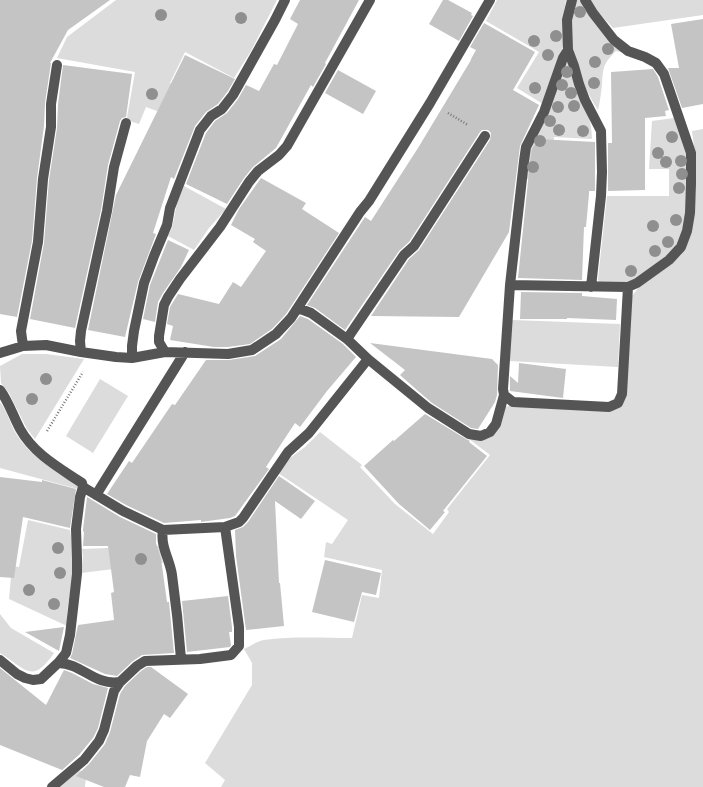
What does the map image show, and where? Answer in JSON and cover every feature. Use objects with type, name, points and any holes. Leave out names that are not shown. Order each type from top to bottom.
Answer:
[{"type":"street","points":[[132,358],[134,331],[144,283],[167,225],[170,208],[200,130],[211,116],[222,109],[233,95],[285,0]]},
{"type":"street","points":[[165,352],[159,342],[159,336],[164,305],[168,297],[220,227],[249,182],[258,171],[279,155],[287,146],[370,0]]},
{"type":"street","points":[[0,353],[23,346],[46,344],[81,352],[132,358],[165,352],[228,354],[252,350],[276,334],[298,308],[360,212],[369,201],[430,103],[490,0]]},
{"type":"street","points":[[572,0],[567,20],[568,50],[585,100],[601,131],[601,196],[591,287]]},
{"type":"street","points":[[510,285],[628,287],[637,283],[669,260],[681,247],[687,231],[690,213],[691,153],[664,74],[656,63],[628,51],[614,40],[585,0]]},
{"type":"street","points":[[298,308],[310,313],[347,339],[368,359],[428,408],[469,434],[481,436],[490,432],[498,419],[504,395],[503,389],[510,285],[526,147],[544,112],[563,58],[568,50]]},
{"type":"street","points":[[23,346],[21,331],[38,242],[43,179],[51,127],[51,104],[57,65]]},
{"type":"street","points":[[81,352],[80,341],[82,324],[107,211],[114,167],[126,123]]},
{"type":"street","points":[[347,339],[404,255],[414,246],[485,136]]},
{"type":"street","points":[[504,395],[513,402],[609,407],[618,403],[622,394],[628,287]]},
{"type":"street","points":[[96,495],[185,352]]},
{"type":"street","points":[[0,390],[8,402],[20,429],[31,446],[47,461],[82,483],[83,487],[96,495],[123,511],[162,530],[226,527],[239,522],[243,518],[288,452],[309,433],[368,359]]},
{"type":"street","points":[[0,660],[17,674],[33,680],[41,679],[58,663],[66,652],[70,635],[77,566],[76,529],[83,487]]},
{"type":"street","points":[[52,787],[84,760],[99,741],[104,730],[114,691],[120,682],[137,666],[145,661],[200,659],[230,655],[239,646],[239,627],[226,527]]},
{"type":"street","points":[[162,530],[165,552],[172,574],[181,659]]},
{"type":"street","points":[[58,663],[72,665],[105,682],[120,682]]},
{"type":"path","points":[[46,438],[46,432],[84,370]]},
{"type":"shaded area","points":[[116,0],[277,0],[251,51],[234,78],[185,52],[170,83],[212,104],[195,125],[146,107],[139,124],[130,121],[127,117],[135,72],[57,58],[67,37]]},
{"type":"shaded area","points":[[497,0],[566,0],[563,19],[563,46],[543,104],[517,88],[539,52],[486,21]]},
{"type":"shaded area","points":[[574,0],[582,0],[628,54],[616,51],[608,59],[604,66],[598,110],[592,101],[582,79],[571,44],[570,19]]},
{"type":"shaded area","points":[[590,0],[703,0],[703,15],[613,28],[598,12]]},
{"type":"shaded area","points":[[567,62],[569,63],[587,110],[590,120],[592,139],[554,137],[551,178],[527,179],[527,161],[530,149]]},
{"type":"shaded area","points":[[674,118],[687,154],[688,183],[684,229],[678,244],[665,257],[641,276],[627,283],[599,282],[598,279],[607,196],[669,196],[669,169],[649,169],[652,121]]},
{"type":"shaded area","points":[[703,129],[703,787],[221,787],[225,780],[205,763],[252,685],[252,663],[244,649],[256,642],[274,639],[352,638],[362,595],[379,598],[382,570],[324,557],[326,542],[332,544],[348,520],[278,473],[290,458],[305,447],[320,432],[362,465],[360,467],[395,504],[433,534],[449,512],[447,509],[490,455],[460,432],[483,439],[505,407],[509,406],[609,410],[616,408],[632,296],[638,288],[671,264],[694,214],[696,186],[695,154],[692,131]]},
{"type":"shaded area","points":[[184,186],[226,209],[209,228],[194,250],[168,236],[172,228],[177,203]]},
{"type":"shaded area","points":[[512,320],[620,324],[618,367],[509,361]]},
{"type":"shaded area","points":[[22,354],[46,354],[84,359],[35,439],[27,429],[9,393],[1,383],[0,366]]},
{"type":"shaded area","points":[[100,379],[128,396],[93,453],[66,436]]},
{"type":"shaded area","points":[[0,402],[5,409],[15,432],[28,449],[44,463],[79,486],[78,489],[0,468]]},
{"type":"shaded area","points":[[28,520],[70,530],[73,568],[67,626],[9,599],[12,566],[19,567]]},
{"type":"shaded area","points":[[159,546],[163,563],[81,573],[83,557],[82,549]]},
{"type":"shaded area","points":[[0,614],[11,628],[54,653],[40,669],[28,671],[0,653]]},
{"type":"shaded area","points":[[78,770],[82,771],[86,777],[85,787],[58,787]]},
{"type":"building","points":[[0,0],[110,0],[68,30],[50,63],[37,178],[32,241],[17,317],[0,314]]},
{"type":"building","points":[[300,0],[359,0],[325,63],[326,64],[313,87],[311,85],[276,148],[253,167],[227,204],[186,184],[206,133],[215,121],[227,113],[238,99],[246,85],[259,91],[274,64],[277,65],[298,24],[290,19]]},
{"type":"building","points":[[443,0],[448,0],[472,13],[471,15],[473,16],[459,41],[429,24]]},
{"type":"building","points":[[703,19],[703,104],[682,108],[668,68],[679,68],[671,24]]},
{"type":"building","points":[[484,23],[535,52],[513,90],[539,105],[520,146],[509,232],[459,317],[371,316],[409,259],[419,250],[490,140],[491,133],[488,130],[482,130],[409,242],[399,251],[345,330],[315,308],[307,305],[365,217],[371,221],[418,148],[471,60],[476,50],[470,47]]},
{"type":"building","points":[[185,55],[235,79],[218,104],[206,112],[195,126],[174,179],[171,177],[153,233],[156,234],[138,282],[125,337],[88,330],[116,195]]},
{"type":"building","points":[[63,65],[132,74],[126,117],[122,118],[120,121],[108,165],[101,210],[75,328],[30,319],[44,243],[49,180],[57,128],[58,104]]},
{"type":"building","points":[[653,69],[658,77],[669,110],[665,111],[666,116],[645,118],[645,190],[608,191],[608,143],[612,143],[611,72]]},
{"type":"building","points":[[338,70],[376,91],[363,114],[325,93]]},
{"type":"building","points":[[538,139],[595,142],[595,191],[589,191],[586,227],[584,227],[582,280],[518,278],[530,162],[532,149]]},
{"type":"building","points":[[261,178],[306,203],[302,209],[339,233],[286,314],[272,329],[250,344],[214,347],[170,340],[173,326],[167,324],[170,307],[178,294],[219,304],[233,282],[241,287],[266,251],[253,242],[255,239],[231,225],[239,209]]},
{"type":"building","points":[[168,240],[189,250],[181,267],[158,302],[155,322],[143,319],[150,285]]},
{"type":"building","points":[[521,292],[582,293],[582,296],[617,299],[616,320],[567,318],[520,319]]},
{"type":"building","points":[[300,316],[308,319],[343,344],[356,357],[327,391],[300,427],[295,423],[266,467],[269,469],[235,516],[201,522],[201,520],[164,523],[107,494],[129,461],[132,463],[172,404],[175,405],[206,360],[229,360],[255,356],[281,339]]},
{"type":"building","points":[[370,343],[492,359],[498,365],[497,395],[495,402],[478,429],[471,428],[432,403],[400,375],[405,370]]},
{"type":"building","points":[[519,363],[566,369],[563,398],[510,391],[510,376],[518,383]]},
{"type":"building","points":[[425,414],[470,441],[469,442],[487,456],[443,511],[445,512],[430,530],[399,504],[364,466]]},
{"type":"building","points":[[279,476],[315,501],[301,519],[275,501],[279,583],[284,626],[246,630],[236,556],[235,530],[243,527],[248,522]]},
{"type":"building","points":[[0,477],[42,482],[42,480],[76,489],[70,528],[23,517],[14,578],[0,577]]},
{"type":"building","points":[[87,497],[120,517],[156,534],[156,543],[161,559],[167,602],[169,602],[174,653],[142,655],[117,676],[105,674],[70,658],[78,625],[114,620],[111,593],[114,592],[108,546],[83,546],[83,529]]},
{"type":"building","points":[[325,560],[381,573],[376,595],[362,592],[354,622],[312,612]]},
{"type":"building","points":[[228,596],[232,627],[232,632],[229,632],[230,647],[187,652],[182,601]]},
{"type":"building","points":[[64,627],[59,651],[25,632]]},
{"type":"building","points":[[147,667],[151,667],[188,694],[170,718],[164,714],[147,741],[140,777],[130,775],[125,787],[104,787],[76,776],[89,764],[105,744],[110,732],[120,694],[125,686]]},
{"type":"building","points":[[0,668],[46,705],[64,670],[93,684],[108,688],[98,728],[93,738],[79,755],[62,770],[0,745]]}]
